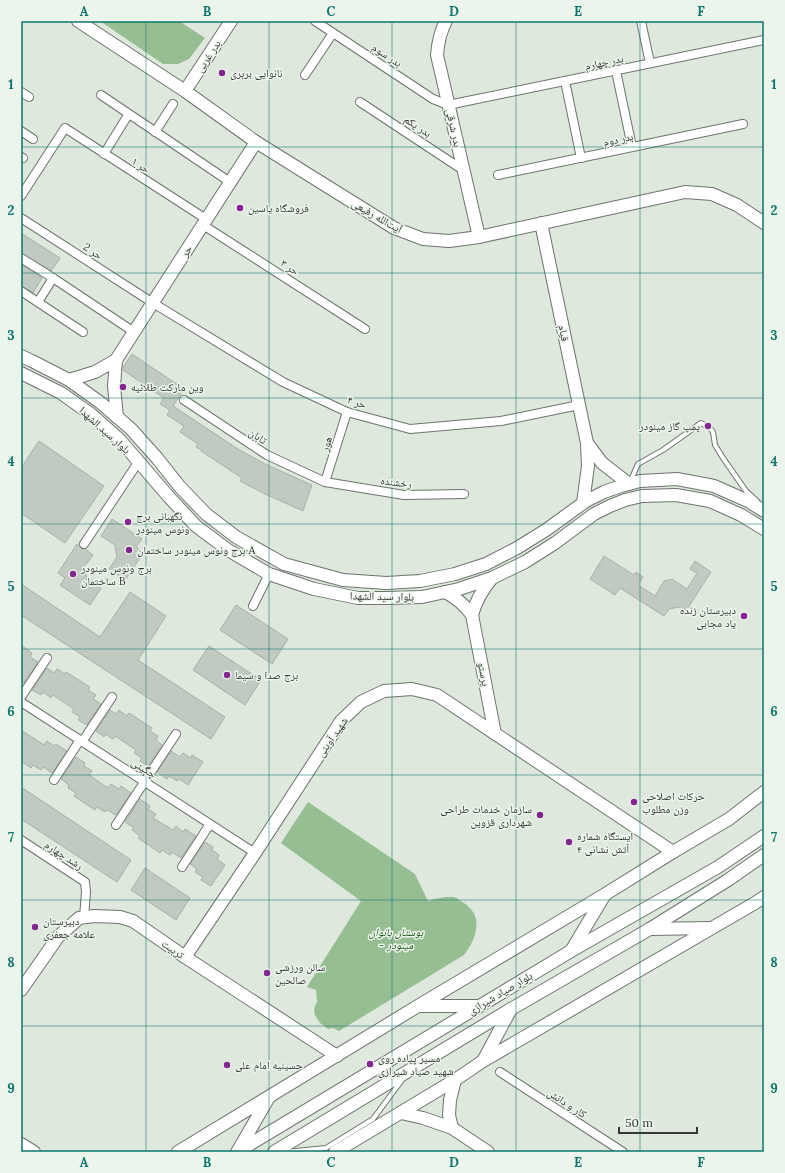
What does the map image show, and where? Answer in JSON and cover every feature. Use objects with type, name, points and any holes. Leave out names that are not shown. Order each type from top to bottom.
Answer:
[{"type":"street","name":"آیت‌الله رفیعی","points":[[78,21],[185,91],[256,142],[394,228],[423,239],[449,241],[479,236],[685,192],[712,194],[737,205],[764,223]]},
{"type":"street","name":"بدر غربی","points":[[185,91],[231,21]]},
{"type":"street","name":"بدر سوم","points":[[315,21],[433,99],[448,105]]},
{"type":"street","name":"بدر شرقی","points":[[446,21],[442,28],[438,42],[437,55],[479,236]]},
{"type":"street","points":[[641,21],[650,64]]},
{"type":"street","points":[[305,75],[334,33]]},
{"type":"street","name":"بدر چهارم","points":[[448,105],[764,40]]},
{"type":"street","points":[[616,71],[632,147]]},
{"type":"street","points":[[565,81],[581,158]]},
{"type":"street","points":[[21,92],[28,97]]},
{"type":"street","points":[[101,95],[128,115],[230,182]]},
{"type":"street","name":"بدر یکم","points":[[360,102],[464,170]]},
{"type":"street","points":[[155,132],[173,104]]},
{"type":"street","points":[[104,154],[128,115]]},
{"type":"street","name":"بدر دوم","points":[[498,175],[743,124]]},
{"type":"street","name":"حر ۱","points":[[21,196],[65,128],[205,222]]},
{"type":"street","points":[[21,131],[33,139]]},
{"type":"street","name":"حر","points":[[69,380],[95,372],[116,360],[256,142]]},
{"type":"street","name":"حر 2","points":[[21,218],[153,303]]},
{"type":"street","name":"حر ۳","points":[[205,222],[365,329]]},
{"type":"street","name":"قیام","points":[[541,223],[587,443],[588,466],[583,503]]},
{"type":"street","points":[[21,258],[134,332]]},
{"type":"street","points":[[38,302],[53,278]]},
{"type":"street","points":[[21,291],[83,332]]},
{"type":"street","name":"حر ۴","points":[[153,303],[283,382],[347,412],[410,429],[501,421],[579,405]]},
{"type":"street","name":"بلوار سید الشهدا","points":[[21,356],[32,360],[69,380],[101,403],[131,429],[180,487],[206,514],[236,537],[284,564],[343,580],[386,583],[420,581],[455,574],[486,564],[517,548],[546,530],[583,503],[604,492],[640,481],[677,479],[714,486],[748,501],[764,511]]},
{"type":"street","name":"حر","points":[[116,360],[114,386],[117,417]]},
{"type":"street","name":"بلوار سید الشهدا","points":[[21,373],[61,393],[92,415],[120,440],[196,526],[228,550],[265,571],[314,589],[358,598],[422,597],[459,589],[492,578],[525,562],[555,543],[594,514],[610,506],[642,496],[676,495],[710,501],[741,515],[764,529]]},
{"type":"street","name":"تابان","points":[[184,400],[267,455],[325,482]]},
{"type":"street","name":"هور","points":[[325,482],[347,412]]},
{"type":"street","name":"قیام","points":[[587,443],[602,463],[629,484]]},
{"type":"street","points":[[84,544],[139,461]]},
{"type":"street","name":"رخشنده","points":[[325,482],[404,495],[464,494]]},
{"type":"street","points":[[253,606],[265,571],[272,565],[272,560],[267,554]]},
{"type":"street","points":[[295,583],[290,579],[289,574],[293,570],[299,568]]},
{"type":"street","points":[[472,615],[476,601],[492,578]]},
{"type":"street","name":"پرستو","points":[[445,592],[456,597],[465,605],[472,615],[495,734]]},
{"type":"street","points":[[21,697],[47,658]]},
{"type":"street","name":"شهید آوینی","points":[[185,957],[341,721],[361,702],[384,691],[412,689],[437,696],[673,852]]},
{"type":"street","points":[[54,780],[112,697]]},
{"type":"street","name":"چگینی","points":[[21,702],[255,853]]},
{"type":"street","points":[[116,825],[176,734]]},
{"type":"street","points":[[178,1152],[729,819],[764,792]]},
{"type":"street","points":[[182,867],[210,824]]},
{"type":"street","name":"بلوار صیاد شیرازی","points":[[238,1151],[571,951],[718,867],[764,836]]},
{"type":"street","name":"رشد چهارم","points":[[21,840],[85,882],[86,892],[84,918]]},
{"type":"street","name":"بلوار صیاد شیرازی","points":[[274,1152],[511,1009],[648,930],[728,880],[764,855]]},
{"type":"street","points":[[571,951],[604,895]]},
{"type":"street","points":[[335,1152],[455,1080],[483,1061],[713,928],[761,903]]},
{"type":"street","name":"تربیت","points":[[21,990],[58,937],[78,918],[94,916],[120,917],[133,921],[185,957],[337,1056]]},
{"type":"street","points":[[648,930],[713,928]]},
{"type":"street","points":[[418,1006],[480,1006]]},
{"type":"street","points":[[483,1061],[511,1009]]},
{"type":"street","name":"کار و دانش","points":[[500,1072],[623,1152]]},
{"type":"street","points":[[452,1128],[449,1115],[450,1100],[455,1080]]},
{"type":"street","points":[[238,1151],[269,1096]]},
{"type":"street","points":[[401,1113],[430,1120],[452,1128],[488,1152]]},
{"type":"street","points":[[21,1144],[34,1152]]},
{"type":"lane","points":[[629,484],[638,464],[663,450],[701,424],[710,428],[713,432],[715,445],[746,491],[764,506]]},
{"type":"lane","points":[[285,1152],[326,1148],[373,1119],[409,1071]]},
{"type":"green space","points":[[100,21],[179,21],[205,38],[189,59],[178,64],[163,64]]},
{"type":"green space","name":"بوستان بانوان - مینودر","points":[[308,802],[415,874],[428,901],[443,897],[456,898],[470,908],[476,921],[475,935],[464,955],[339,1031],[333,1028],[328,1029],[320,1023],[314,1010],[317,1002],[316,990],[307,987],[361,901],[281,843]]},
{"type":"building","points":[[21,233],[60,258],[51,271],[21,253]]},
{"type":"building","points":[[21,264],[42,278],[33,293],[21,286]]},
{"type":"building","points":[[132,354],[184,389],[173,406],[238,449],[265,464],[312,485],[303,511],[240,481],[242,478],[196,447],[198,444],[180,432],[184,426],[167,415],[170,410],[160,404],[164,398],[123,370],[123,367]]},
{"type":"building","points":[[39,441],[104,486],[65,543],[21,513],[21,468]]},
{"type":"building","name":"برج ونوس مینودر ساختمان A","points":[[112,519],[142,539],[136,547],[144,552],[125,580],[109,569],[117,557],[115,545],[101,536]]},
{"type":"building","name":"برج ونوس مینودر ساختمان B","points":[[77,544],[93,555],[84,567],[87,578],[101,588],[90,605],[60,585],[65,578],[58,573]]},
{"type":"building","points":[[604,556],[634,575],[636,572],[643,577],[638,585],[655,596],[664,581],[672,579],[687,589],[697,573],[690,569],[695,561],[711,572],[686,611],[679,607],[669,609],[664,616],[620,588],[615,595],[590,579]]},
{"type":"building","points":[[21,584],[100,637],[130,592],[166,616],[138,660],[225,717],[211,739],[21,615]]},
{"type":"building","name":"برج صدا و سیما","points":[[236,605],[288,639],[272,664],[220,630]]},
{"type":"building","points":[[21,645],[32,653],[30,657],[38,662],[24,683],[21,682]]},
{"type":"building","name":"برج صدا و سیما","points":[[209,646],[261,680],[245,705],[193,670]]},
{"type":"building","points":[[47,668],[54,673],[57,669],[65,674],[66,672],[90,687],[88,690],[96,695],[93,699],[101,704],[87,725],[78,720],[80,717],[72,712],[74,709],[53,695],[51,698],[43,692],[41,695],[32,690]]},
{"type":"building","points":[[110,710],[116,714],[119,710],[127,716],[129,713],[152,728],[150,731],[158,736],[156,740],[162,745],[148,766],[140,761],[142,758],[134,753],[136,750],[115,736],[113,739],[105,734],[104,737],[96,731]]},
{"type":"building","points":[[21,730],[44,745],[47,741],[54,746],[56,744],[67,751],[52,773],[43,767],[41,770],[33,765],[31,768],[21,761]]},
{"type":"building","points":[[171,751],[180,757],[183,753],[191,758],[192,755],[203,762],[188,785],[179,779],[177,781],[169,776],[167,779],[157,772]]},
{"type":"building","points":[[76,757],[85,763],[84,766],[92,771],[89,775],[108,788],[111,784],[119,789],[121,786],[131,793],[116,815],[107,810],[105,812],[97,807],[95,810],[74,796],[76,793],[68,788],[69,785],[61,779]]},
{"type":"building","points":[[21,787],[131,860],[117,882],[21,819]]},
{"type":"building","points":[[140,799],[150,806],[148,809],[156,814],[153,818],[173,830],[176,826],[183,832],[185,829],[196,836],[181,858],[172,852],[170,855],[162,850],[160,853],[138,838],[140,836],[132,830],[134,828],[125,822]]},
{"type":"building","points":[[205,842],[213,847],[212,850],[219,855],[217,859],[225,865],[211,886],[201,880],[203,877],[195,872],[197,869],[190,864]]},
{"type":"building","points":[[145,868],[190,898],[176,920],[131,890]]},
{"type":"place","name":"نانوایی بربری","points":[[222,73]]},
{"type":"place","name":"فروشگاه یاسین","points":[[240,208]]},
{"type":"place","name":"وین مارکت طلائیه","points":[[123,387]]},
{"type":"place","name":"پمپ گاز مینودر","points":[[708,426]]},
{"type":"place","name":"نگهبانی برج ونوس مینودر","points":[[128,522]]},
{"type":"place","name":"برج ونوس مینودر ساختمان A","points":[[129,550]]},
{"type":"place","name":"برج ونوس مینودر ساختمان B","points":[[73,574]]},
{"type":"place","name":"دبیرستان زنده یاد مجابی","points":[[744,616]]},
{"type":"place","name":"برج صدا و سیما","points":[[227,675]]},
{"type":"place","name":"حرکات اصلاحی وزن مطلوب","points":[[634,802]]},
{"type":"place","name":"سازمان خدمات طراحی شهرداری قزوین","points":[[540,815]]},
{"type":"place","name":"ایستگاه شماره ۴ آتش نشانی","points":[[569,842]]},
{"type":"place","name":"دبیرستان علامه جعفری","points":[[35,927]]},
{"type":"place","name":"سالن ورزشی صالحین","points":[[267,973]]},
{"type":"place","name":"مسیر پیاده روی شهید صیاد شیرازی","points":[[370,1064]]},
{"type":"place","name":"حسینیه امام علی","points":[[227,1065]]}]
